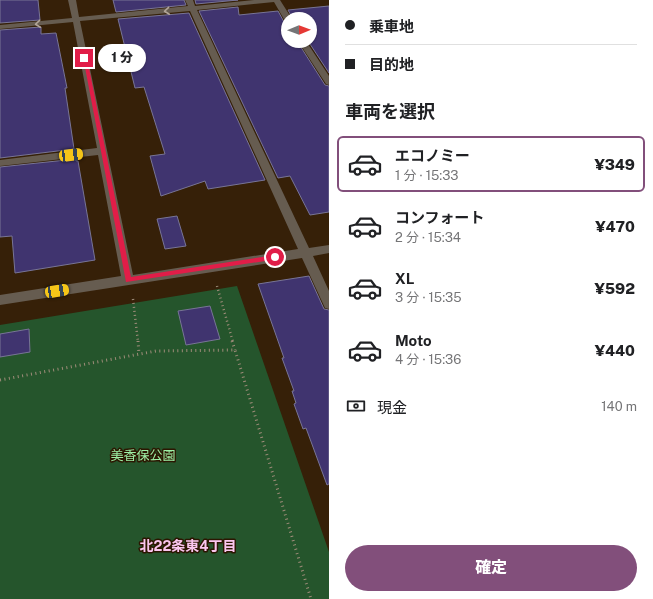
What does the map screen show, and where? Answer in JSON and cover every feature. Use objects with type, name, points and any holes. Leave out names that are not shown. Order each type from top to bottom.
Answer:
[{"type":"street","points":[[72,0],[128,280]]},
{"type":"street","points":[[0,27],[76,20],[191,4],[276,0],[284,12]]},
{"type":"street","points":[[191,4],[329,304]]},
{"type":"street","points":[[307,48],[329,82]]},
{"type":"street","points":[[0,163],[103,151]]},
{"type":"street","points":[[0,300],[329,249]]},
{"type":"path","points":[[217,286],[311,599]]},
{"type":"path","points":[[133,299],[139,354]]},
{"type":"path","points":[[0,380],[156,351],[235,350]]},
{"type":"green space","name":"美香保公園","points":[[237,286],[329,552],[329,599],[0,599],[0,325]]},
{"type":"building","points":[[0,0],[38,0],[40,20],[0,23]]},
{"type":"building","points":[[113,0],[184,0],[186,5],[116,12]]},
{"type":"building","points":[[195,0],[238,0],[196,4]]},
{"type":"building","points":[[329,6],[329,73],[313,48],[317,48],[317,12],[289,12],[288,10]]},
{"type":"building","points":[[238,7],[239,15],[278,11],[281,16],[281,48],[301,48],[325,85],[329,86],[329,212],[310,215],[290,176],[278,178],[199,11]]},
{"type":"building","points":[[189,13],[265,180],[208,189],[205,181],[161,196],[150,156],[165,154],[144,87],[135,88],[118,19]]},
{"type":"building","points":[[41,27],[41,34],[56,33],[67,88],[65,88],[74,149],[0,158],[0,30]]},
{"type":"building","points":[[76,159],[76,161],[78,161],[95,260],[15,273],[12,236],[0,237],[0,167]]},
{"type":"building","points":[[177,216],[186,246],[165,249],[157,219]]},
{"type":"building","points":[[309,276],[324,309],[329,310],[329,484],[327,485],[306,428],[303,429],[294,404],[296,403],[292,391],[294,391],[258,284]]},
{"type":"building","points":[[210,306],[220,339],[186,345],[178,311]]},
{"type":"building","points":[[29,329],[30,352],[0,357],[0,334]]},
{"type":"district","name":"北22条東4丁目","points":[[188,546]]},
{"type":"route","points":[[84,58],[128,280],[275,257]]}]
